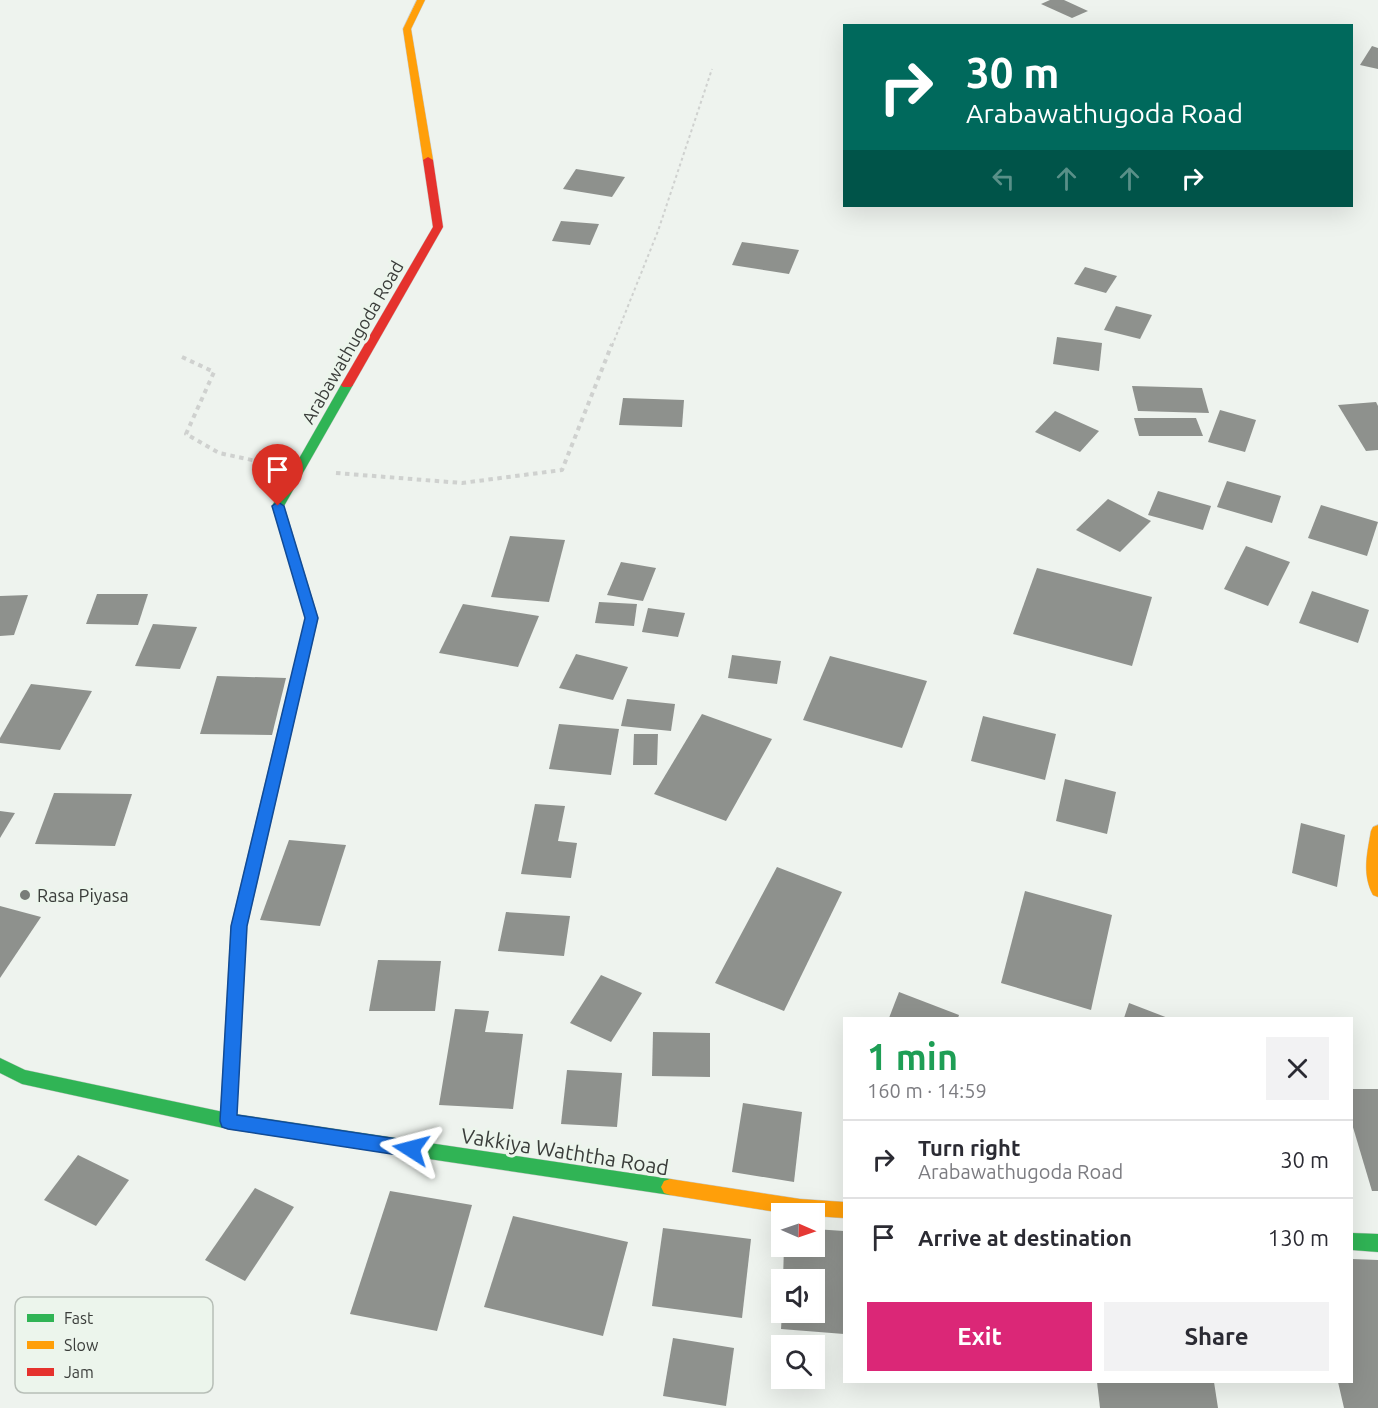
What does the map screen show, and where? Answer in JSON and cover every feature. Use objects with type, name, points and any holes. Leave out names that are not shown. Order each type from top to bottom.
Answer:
[{"type":"street","name":"Arabawathugoda Road","points":[[228,1121],[239,926],[312,618],[278,506],[438,227],[407,29],[421,0]]},
{"type":"street","points":[[1378,831],[1372,870],[1378,891]]},
{"type":"street","name":"Vakkiya Waththa Road","points":[[0,1065],[22,1077],[228,1121],[800,1208],[843,1210]]},
{"type":"street","points":[[1353,1242],[1378,1243]]},
{"type":"path","points":[[182,357],[214,372],[186,434],[219,453],[299,470],[462,483],[562,470],[658,231],[712,69]]},
{"type":"building","points":[[1050,0],[1064,0],[1088,11],[1072,18],[1041,4]]},
{"type":"building","points":[[1372,46],[1378,48],[1378,69],[1360,65]]},
{"type":"building","points":[[576,169],[625,177],[612,197],[563,189]]},
{"type":"building","points":[[561,221],[599,224],[590,245],[552,241]]},
{"type":"building","points":[[742,242],[799,250],[789,274],[732,265]]},
{"type":"building","points":[[1085,267],[1117,276],[1106,293],[1074,284]]},
{"type":"building","points":[[1116,306],[1152,315],[1140,339],[1104,330]]},
{"type":"building","points":[[1057,337],[1102,343],[1099,371],[1053,364]]},
{"type":"building","points":[[1132,386],[1202,388],[1209,413],[1138,411]]},
{"type":"building","points":[[623,398],[684,400],[682,427],[619,425]]},
{"type":"building","points":[[1376,402],[1378,406],[1378,450],[1366,451],[1338,405]]},
{"type":"building","points":[[1220,410],[1256,420],[1245,452],[1208,442]]},
{"type":"building","points":[[1055,411],[1099,431],[1080,452],[1035,432]]},
{"type":"building","points":[[1134,418],[1196,418],[1203,436],[1139,436]]},
{"type":"building","points":[[1227,481],[1281,496],[1272,523],[1217,507]]},
{"type":"building","points":[[1158,491],[1211,506],[1203,530],[1148,515]]},
{"type":"building","points":[[1108,499],[1151,521],[1120,552],[1076,530]]},
{"type":"building","points":[[1321,505],[1378,522],[1367,556],[1308,538]]},
{"type":"building","points":[[510,536],[565,540],[549,602],[491,597]]},
{"type":"building","points":[[1246,546],[1290,562],[1268,606],[1224,589]]},
{"type":"building","points":[[621,562],[656,568],[643,601],[607,595]]},
{"type":"building","points":[[1037,568],[1152,597],[1132,666],[1013,634]]},
{"type":"building","points":[[1312,591],[1369,610],[1358,643],[1299,623]]},
{"type":"building","points":[[97,594],[148,594],[138,625],[86,624]]},
{"type":"building","points":[[28,595],[14,635],[0,636],[0,596]]},
{"type":"building","points":[[599,602],[637,604],[634,626],[595,623]]},
{"type":"building","points":[[463,604],[539,616],[518,667],[439,653]]},
{"type":"building","points":[[648,608],[685,613],[678,637],[642,632]]},
{"type":"building","points":[[153,624],[197,627],[180,669],[135,666]]},
{"type":"building","points":[[576,654],[628,667],[613,700],[559,688]]},
{"type":"building","points":[[732,655],[781,661],[777,684],[728,678]]},
{"type":"building","points":[[830,656],[927,681],[902,748],[803,720]]},
{"type":"building","points":[[217,676],[286,678],[272,735],[200,734]]},
{"type":"building","points":[[31,684],[92,691],[60,750],[0,743],[0,738]]},
{"type":"building","points":[[627,699],[675,704],[671,731],[621,726]]},
{"type":"building","points":[[702,714],[772,739],[726,821],[654,794]]},
{"type":"building","points":[[983,716],[1056,734],[1045,780],[971,761]]},
{"type":"building","points":[[559,724],[619,729],[611,775],[549,769]]},
{"type":"building","points":[[634,734],[658,734],[657,765],[633,765]]},
{"type":"building","points":[[1065,779],[1116,792],[1107,834],[1056,821]]},
{"type":"building","points":[[54,793],[132,794],[115,846],[35,844]]},
{"type":"building","points":[[535,804],[565,806],[558,841],[577,843],[571,878],[521,874]]},
{"type":"building","points":[[0,811],[15,813],[0,838]]},
{"type":"building","points":[[1301,823],[1345,835],[1337,887],[1292,873]]},
{"type":"building","points":[[289,840],[346,845],[320,926],[260,920]]},
{"type":"building","points":[[777,867],[842,892],[784,1011],[715,983]]},
{"type":"building","points":[[1025,891],[1112,915],[1091,1010],[1001,983]]},
{"type":"building","points":[[0,906],[41,917],[0,978]]},
{"type":"building","points":[[506,912],[570,916],[564,956],[498,951]]},
{"type":"building","points":[[378,960],[441,961],[435,1011],[369,1011]]},
{"type":"building","points":[[601,975],[642,993],[611,1042],[570,1023]]},
{"type":"building","points":[[899,992],[959,1015],[958,1017],[889,1017]]},
{"type":"building","points":[[1129,1003],[1165,1017],[1124,1017]]},
{"type":"building","points":[[455,1009],[489,1011],[485,1032],[523,1034],[513,1109],[439,1105]]},
{"type":"building","points":[[653,1032],[710,1033],[710,1077],[652,1076]]},
{"type":"building","points":[[567,1070],[622,1073],[617,1127],[561,1124]]},
{"type":"building","points":[[1353,1089],[1378,1089],[1378,1191],[1372,1191],[1353,1127]]},
{"type":"building","points":[[743,1103],[802,1112],[794,1182],[732,1172]]},
{"type":"building","points":[[78,1155],[129,1180],[96,1226],[44,1200]]},
{"type":"building","points":[[255,1188],[294,1207],[245,1281],[205,1260]]},
{"type":"building","points":[[390,1191],[472,1205],[437,1331],[350,1314]]},
{"type":"building","points":[[513,1216],[628,1242],[603,1336],[484,1307]]},
{"type":"building","points":[[663,1228],[751,1239],[742,1318],[652,1306]]},
{"type":"building","points":[[825,1230],[843,1231],[843,1334],[781,1329],[781,1323],[825,1323],[825,1269],[783,1269],[784,1257],[825,1257]]},
{"type":"building","points":[[1353,1259],[1378,1260],[1378,1408],[1344,1408],[1338,1383],[1353,1383]]},
{"type":"building","points":[[673,1338],[734,1348],[726,1406],[663,1396]]},
{"type":"building","points":[[1097,1383],[1214,1383],[1218,1408],[1100,1408]]},
{"type":"traffic: fast","points":[[285,730],[312,618],[278,506],[347,385]]},
{"type":"traffic: fast","points":[[0,1065],[22,1077],[228,1121],[670,1187]]},
{"type":"traffic: fast","points":[[1353,1242],[1378,1243]]},
{"type":"traffic: slow","points":[[421,0],[407,29],[428,160]]},
{"type":"traffic: slow","points":[[228,1121],[239,926],[285,730]]},
{"type":"traffic: slow","points":[[1378,831],[1372,870],[1378,891]]},
{"type":"traffic: slow","points":[[670,1187],[800,1207],[843,1210]]},
{"type":"traffic: jam","points":[[347,385],[438,227],[428,160]]},
{"type":"place","name":"Rasa Piyasa","points":[[25,895]]},
{"type":"route","points":[[278,506],[312,618],[239,926],[228,1121],[411,1149]]}]
